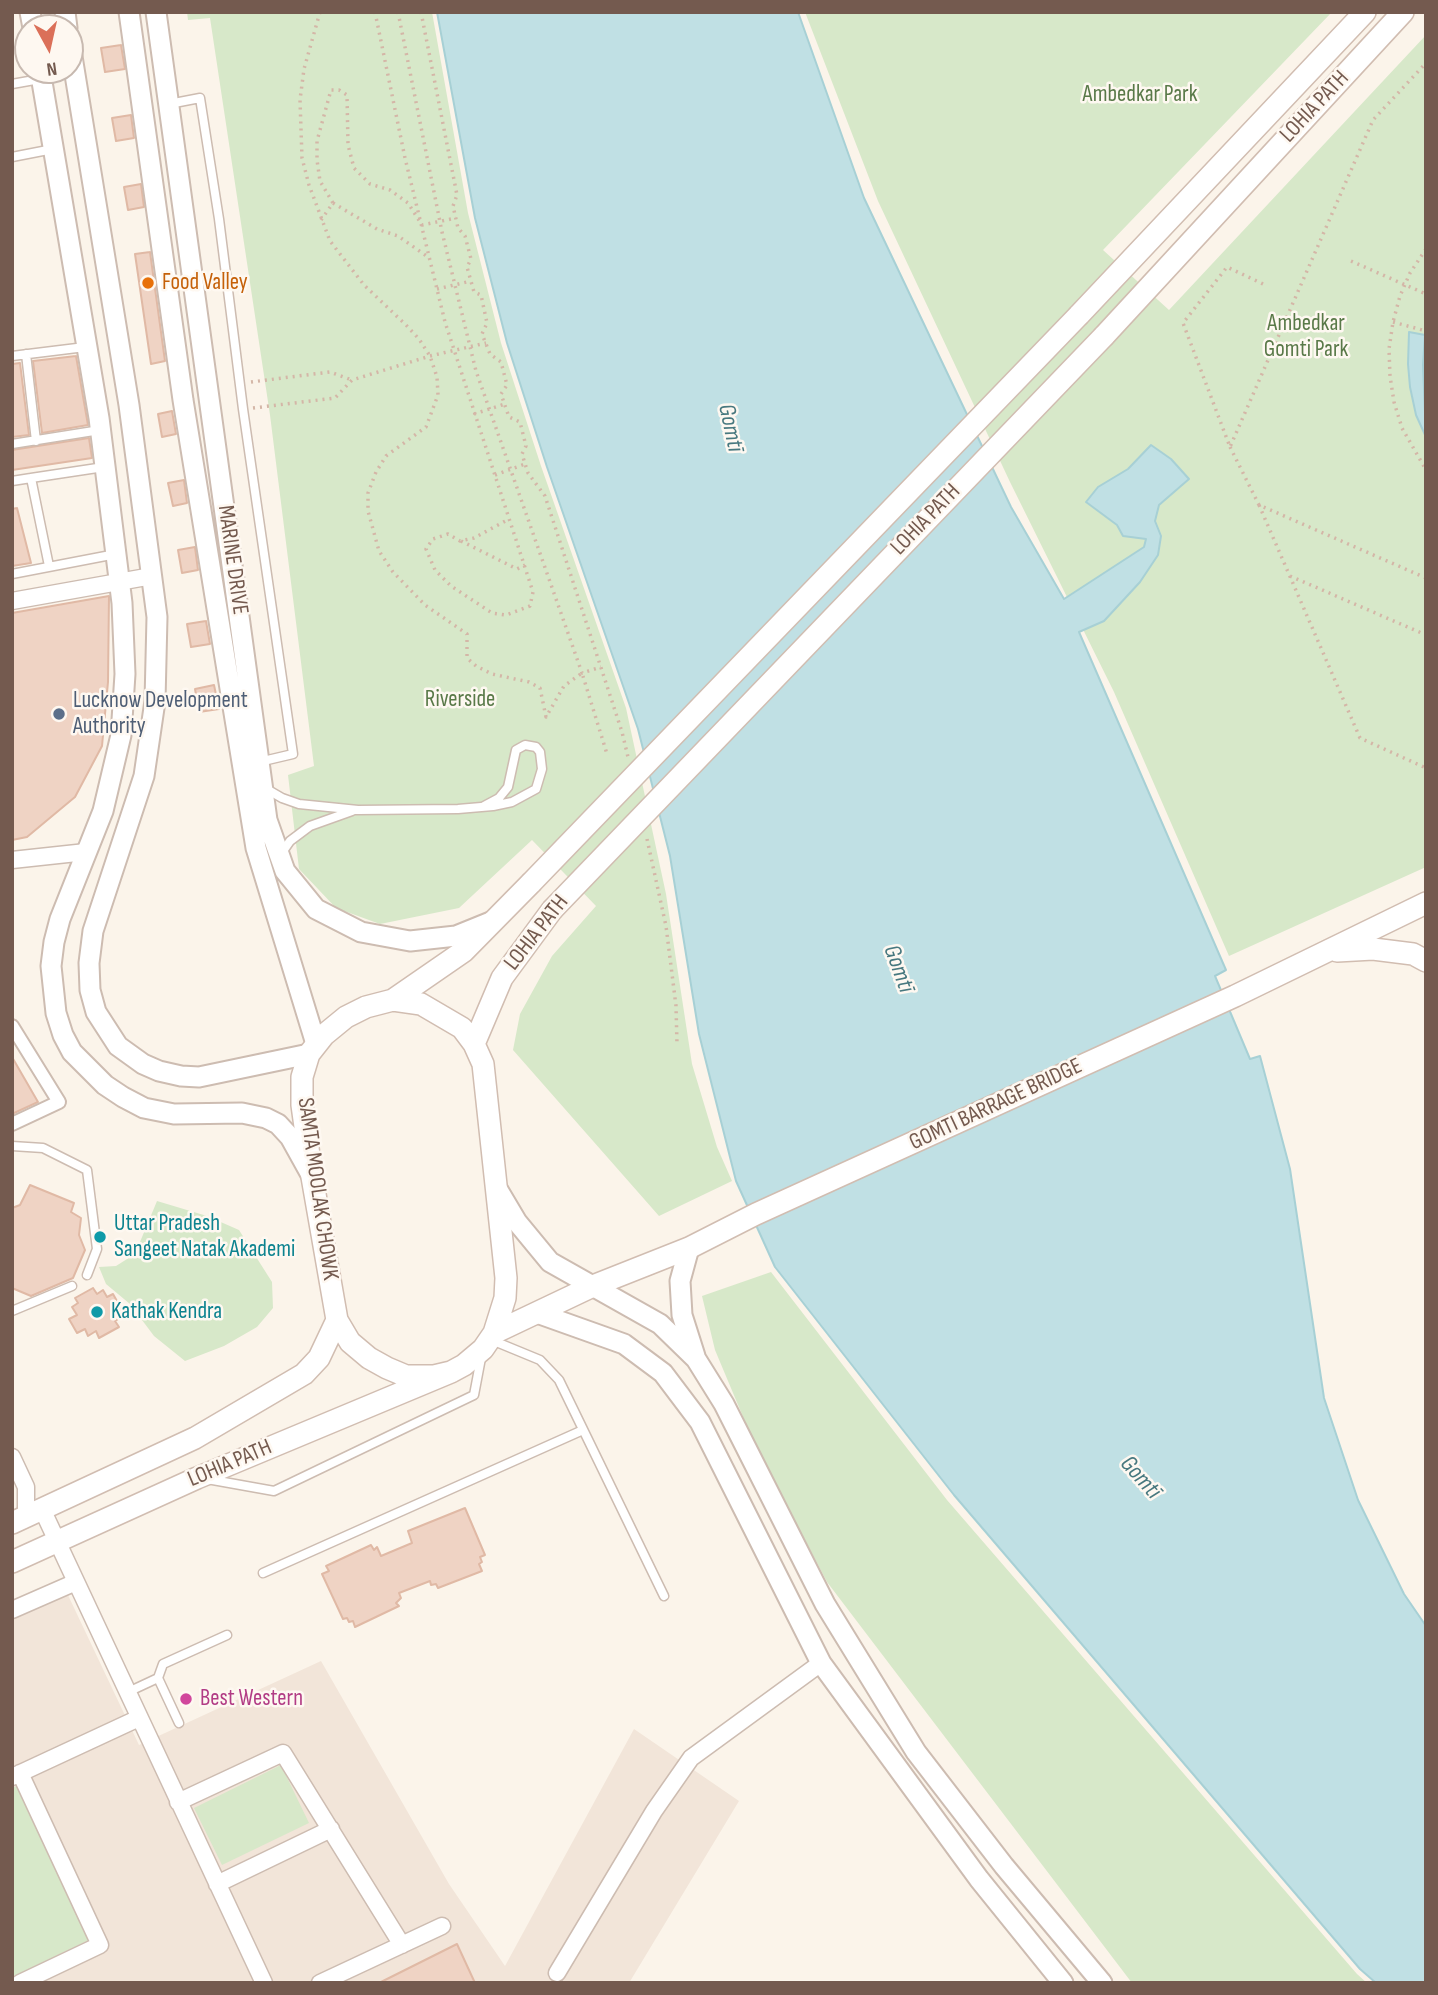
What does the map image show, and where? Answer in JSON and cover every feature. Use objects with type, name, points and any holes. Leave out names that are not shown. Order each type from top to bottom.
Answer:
[{"type":"main road","name":"LOHIA PATH","points":[[393,1000],[464,951],[494,921],[1079,315],[1365,12]]},
{"type":"main road","name":"LOHIA PATH","points":[[474,1044],[502,978],[552,910],[1104,335],[1403,12]]},
{"type":"main road","name":"GOMTI BARRAGE BRIDGE","points":[[593,1286],[689,1248],[757,1214],[1235,996],[1426,904]]},
{"type":"main road","points":[[1328,952],[1373,949],[1413,954],[1426,961]]},
{"type":"main road","points":[[312,1049],[346,1017],[366,1007],[393,1000],[421,1004],[445,1016],[462,1028],[474,1044],[483,1064],[487,1086],[506,1278],[505,1298],[489,1340]]},
{"type":"main road","name":"SAMTA MOOLAK CHOWK","points":[[312,1049],[302,1077],[302,1105],[337,1320],[350,1342],[387,1368],[406,1376],[419,1377],[451,1372],[464,1365],[489,1340],[593,1286]]},
{"type":"main road","name":"LOHIA PATH","points":[[27,1516],[195,1438],[304,1374],[319,1358],[337,1320]]},
{"type":"main road","name":"LOHIA PATH","points":[[12,1562],[197,1478],[451,1372]]},
{"type":"street","name":"MARINE DRIVE","points":[[130,12],[183,400],[256,848],[312,1049]]},
{"type":"street","name":"MARINE DRIVE","points":[[156,12],[262,787],[267,820],[285,871],[316,909],[361,932],[410,941],[456,936],[494,921]]},
{"type":"street","points":[[42,84],[100,430],[119,582],[125,674],[121,735],[103,811],[60,919],[51,966],[56,1013],[72,1052],[105,1085],[144,1108],[174,1114],[242,1113],[266,1118],[278,1124],[290,1137],[312,1177]]},
{"type":"street","points":[[77,84],[129,405],[157,617],[155,701],[144,776],[93,931],[89,963],[90,990],[96,1012],[118,1045],[143,1064],[159,1071],[181,1076],[217,1074],[312,1049]]},
{"type":"street","points":[[12,601],[152,576]]},
{"type":"street","points":[[12,860],[86,852]]},
{"type":"street","points":[[12,1026],[59,1102],[12,1124]]},
{"type":"street","points":[[498,1190],[517,1222],[550,1262],[660,1324],[696,1359],[724,1404],[825,1604],[916,1752],[1004,1866],[1102,1983]]},
{"type":"street","points":[[689,1248],[680,1281],[682,1315],[696,1359]]},
{"type":"street","points":[[537,1313],[624,1344],[663,1373],[700,1422],[821,1663],[979,1879],[1063,1983]]},
{"type":"street","points":[[12,1457],[26,1487],[27,1516]]},
{"type":"street","points":[[12,1499],[57,1543],[264,1983]]},
{"type":"street","points":[[12,1610],[76,1582]]},
{"type":"street","points":[[557,1973],[654,1811],[691,1758],[821,1663]]},
{"type":"street","points":[[20,1983],[100,1945],[16,1775],[139,1718]]},
{"type":"street","points":[[178,1802],[283,1754],[402,1945]]},
{"type":"street","points":[[217,1884],[331,1829]]},
{"type":"street","points":[[320,1983],[442,1926]]},
{"type":"lane","points":[[169,104],[200,98],[293,754],[259,762]]},
{"type":"lane","points":[[12,157],[53,149]]},
{"type":"lane","points":[[12,356],[88,347]]},
{"type":"lane","points":[[26,354],[36,440]]},
{"type":"lane","points":[[12,444],[100,430]]},
{"type":"lane","points":[[12,481],[104,467]]},
{"type":"lane","points":[[31,478],[49,566]]},
{"type":"lane","points":[[12,573],[116,554]]},
{"type":"lane","points":[[262,787],[299,804],[358,810],[458,809],[484,806],[512,802],[536,789],[542,769],[540,752],[536,747],[531,744],[516,750],[508,787],[499,798],[484,806]]},
{"type":"lane","points":[[280,857],[290,841],[310,826],[358,810]]},
{"type":"lane","points":[[12,1146],[43,1148],[87,1170],[97,1249],[87,1275]]},
{"type":"lane","points":[[12,1311],[72,1286]]},
{"type":"lane","points":[[197,1478],[274,1491],[474,1395],[489,1340],[540,1360],[559,1380],[664,1596]]},
{"type":"lane","points":[[263,1573],[583,1430]]},
{"type":"lane","points":[[179,1723],[158,1678],[163,1664],[228,1635]]},
{"type":"lane","points":[[128,1692],[158,1678]]},
{"type":"path","points":[[320,12],[304,69],[300,110],[302,158],[321,220],[330,242],[350,269],[407,325],[430,356],[437,377],[438,395],[426,427],[386,456],[368,493],[368,511],[379,551],[393,572],[425,605],[467,634],[467,658],[475,666],[492,674],[529,682],[540,688],[546,717],[564,685],[582,673],[601,667]]},
{"type":"path","points":[[375,12],[405,158],[453,351],[525,565],[533,592],[530,606],[506,615],[492,612],[443,578],[435,570],[426,549],[433,539],[448,534],[517,569],[525,565]]},
{"type":"path","points":[[398,12],[440,221],[470,347],[582,673],[607,754]]},
{"type":"path","points":[[421,12],[457,195],[453,206],[458,228],[466,236],[471,259],[467,267],[474,292],[481,295],[487,323],[482,334],[490,354],[501,362],[507,385],[502,394],[505,404],[509,416],[520,422],[526,446],[522,454],[525,464],[528,473],[545,496],[622,732],[628,758]]},
{"type":"path","points":[[1230,447],[1373,120],[1426,63]]},
{"type":"path","points":[[422,225],[408,203],[390,190],[370,184],[354,168],[348,145],[347,95],[339,90],[331,90],[317,141],[317,160],[320,181],[333,204],[377,229],[398,236],[430,259]]},
{"type":"path","points":[[321,220],[333,204]]},
{"type":"path","points":[[422,225],[456,218]]},
{"type":"path","points":[[1425,250],[1405,285],[1393,322],[1389,349],[1394,402],[1402,428],[1426,471]]},
{"type":"path","points":[[1351,261],[1426,294]]},
{"type":"path","points":[[1263,284],[1227,267],[1182,323],[1230,447],[1259,505],[1360,738],[1426,768]]},
{"type":"path","points":[[438,289],[471,281]]},
{"type":"path","points":[[1393,322],[1426,331]]},
{"type":"path","points":[[243,409],[335,398],[352,380],[430,356],[486,343]]},
{"type":"path","points":[[239,383],[330,372],[352,380]]},
{"type":"path","points":[[474,414],[505,404]]},
{"type":"path","points":[[495,475],[525,464]]},
{"type":"path","points":[[1259,505],[1426,578]]},
{"type":"path","points":[[460,541],[474,538],[509,519]]},
{"type":"path","points":[[1290,576],[1426,635]]},
{"type":"path","points":[[646,838],[666,926],[676,1006],[677,1044]]},
{"type":"shaded area","points":[[67,1593],[139,1745],[321,1661],[449,1884],[505,1966],[634,1729],[739,1801],[629,1983],[12,1983],[12,1617]]},
{"type":"green space","name":"Riverside","points":[[187,12],[432,12],[468,213],[501,343],[626,708],[666,894],[692,1064],[717,1147],[732,1181],[659,1216],[513,1050],[520,1014],[552,956],[596,906],[532,840],[459,908],[380,924],[336,908],[299,869],[288,775],[314,766],[270,415],[210,18],[188,20]]},
{"type":"green space","points":[[805,12],[1332,12],[1103,250],[1169,310],[1426,35],[1426,867],[1229,956],[1114,692],[1010,482],[878,201]]},
{"type":"green space","points":[[157,1201],[207,1216],[239,1230],[272,1282],[273,1308],[257,1327],[224,1346],[185,1361],[154,1336],[130,1304],[106,1284],[99,1267],[116,1266],[135,1254]]},
{"type":"green space","points":[[771,1272],[947,1500],[1367,1983],[1132,1983],[827,1582],[754,1443],[715,1350],[702,1296]]},
{"type":"green space","points":[[281,1765],[309,1823],[222,1865],[194,1808]]},
{"type":"green space","points":[[17,1786],[89,1940],[12,1977],[12,1788]]},
{"type":"water","name":"Gomtī","points":[[437,12],[798,12],[864,198],[1011,507],[1064,599],[1144,547],[1146,539],[1123,536],[1117,525],[1086,502],[1098,487],[1128,469],[1151,445],[1171,459],[1189,479],[1159,505],[1155,521],[1161,536],[1158,555],[1140,582],[1104,621],[1079,632],[1226,970],[1215,976],[1250,1059],[1260,1056],[1290,1169],[1324,1398],[1358,1500],[1404,1594],[1426,1626],[1426,1983],[1376,1983],[1360,1969],[954,1495],[775,1267],[736,1181],[699,1034],[670,856],[638,729],[507,343],[475,218]]},
{"type":"water","points":[[1409,332],[1425,335],[1423,365],[1426,437],[1416,415],[1410,387]]},
{"type":"building","points":[[121,45],[125,69],[105,72],[101,48]]},
{"type":"building","points":[[131,115],[134,138],[116,141],[112,118]]},
{"type":"building","points":[[141,184],[144,207],[128,210],[124,187]]},
{"type":"building","points":[[150,252],[165,361],[151,364],[135,254]]},
{"type":"building","points":[[76,356],[88,425],[42,433],[33,361]]},
{"type":"building","points":[[20,363],[29,435],[12,437],[12,364]]},
{"type":"building","points":[[172,411],[176,434],[162,437],[158,414]]},
{"type":"building","points":[[89,438],[92,458],[12,470],[12,450]]},
{"type":"building","points":[[184,480],[187,503],[173,506],[168,483]]},
{"type":"building","points":[[17,508],[31,563],[12,566],[12,509]]},
{"type":"building","points":[[195,547],[198,570],[182,573],[178,550]]},
{"type":"building","name":"Lucknow Development Authority","points":[[109,596],[108,682],[102,746],[75,797],[27,837],[12,840],[12,613]]},
{"type":"building","points":[[206,621],[210,644],[191,647],[187,624]]},
{"type":"building","points":[[214,685],[219,709],[199,712],[195,689]]},
{"type":"building","points":[[12,1057],[38,1102],[12,1114]]},
{"type":"building","points":[[30,1185],[74,1203],[71,1212],[81,1218],[79,1235],[85,1250],[73,1278],[31,1296],[12,1288],[12,1208],[20,1205]]},
{"type":"building","name":"Kathak Kendra","points":[[93,1288],[97,1294],[103,1290],[107,1297],[113,1294],[122,1310],[118,1313],[120,1318],[115,1321],[119,1327],[99,1338],[96,1331],[88,1336],[85,1329],[77,1333],[69,1319],[77,1315],[72,1307],[78,1303],[75,1298]]},
{"type":"building","points":[[465,1508],[485,1555],[480,1557],[482,1571],[438,1588],[436,1584],[431,1585],[430,1581],[399,1593],[401,1598],[396,1603],[399,1606],[355,1627],[353,1621],[343,1619],[322,1574],[329,1571],[326,1566],[371,1545],[374,1550],[377,1547],[381,1556],[412,1543],[408,1531]]},
{"type":"building","points":[[457,1944],[475,1983],[379,1983]]},
{"type":"place","name":"Food Valley","points":[[148,283]]},
{"type":"place","name":"Lucknow Development Authority","points":[[59,714]]},
{"type":"place","name":"Uttar Pradesh Sangeet Natak Akademi","points":[[100,1237]]},
{"type":"place","name":"Kathak Kendra","points":[[97,1312]]},
{"type":"place","name":"Best Western","points":[[186,1699]]},
{"type":"park label","name":"Ambedkar Park","points":[[1140,95]]},
{"type":"park label","name":"Ambedkar Gomti Park","points":[[1306,337]]}]
